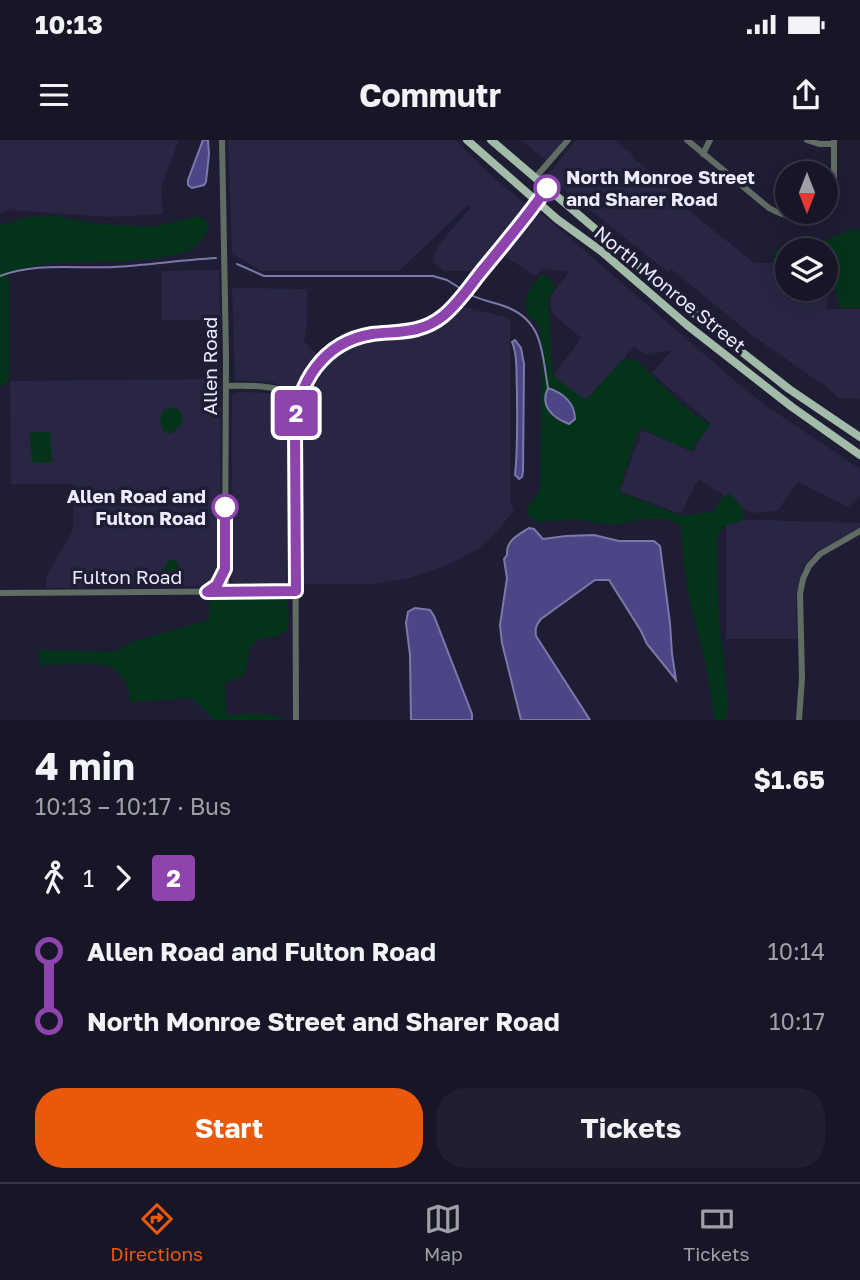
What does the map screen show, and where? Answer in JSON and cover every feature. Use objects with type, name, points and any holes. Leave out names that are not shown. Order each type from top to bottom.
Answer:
[{"type":"main road","name":"North Monroe Street","points":[[491,140],[700,318],[789,389],[860,437]]},
{"type":"main road","name":"North Monroe Street","points":[[470,141],[537,202],[695,331],[860,455]]},
{"type":"main road","points":[[612,262],[622,251]]},
{"type":"main road","points":[[623,271],[634,262]]},
{"type":"main road","points":[[687,324],[700,318]]},
{"type":"main road","points":[[695,331],[700,318]]},
{"type":"main road","points":[[780,397],[789,389]]},
{"type":"street","name":"Allen Road","points":[[222,140],[227,592]]},
{"type":"street","points":[[536,178],[568,140]]},
{"type":"street","points":[[687,140],[769,208],[784,216],[806,219],[823,216],[830,209],[834,197],[834,142],[819,144],[807,140]]},
{"type":"street","points":[[703,154],[710,140]]},
{"type":"street","points":[[296,720],[295,429],[300,395],[312,373],[326,356],[349,341],[370,335],[418,330],[436,321],[456,303],[547,188]]},
{"type":"street","points":[[226,386],[263,386],[300,395]]},
{"type":"street","points":[[842,425],[860,429]]},
{"type":"street","points":[[799,720],[802,701],[800,594],[803,579],[809,566],[820,554],[860,531]]},
{"type":"street","points":[[207,592],[217,585],[225,569]]},
{"type":"street","name":"Fulton Road","points":[[0,593],[296,591]]},
{"type":"shaded area","points":[[0,140],[179,140],[161,187],[163,214],[109,217],[9,210],[0,213]]},
{"type":"shaded area","points":[[203,140],[208,140],[209,154],[206,182],[192,188],[188,185],[188,180]]},
{"type":"shaded area","points":[[228,140],[455,140],[495,179],[528,206],[472,273],[444,271],[433,261],[437,247],[470,208],[468,205],[399,271],[261,271],[232,254]]},
{"type":"shaded area","points":[[521,140],[563,140],[546,160]]},
{"type":"shaded area","points":[[576,140],[615,140],[678,197],[676,200],[754,263],[775,263],[775,301],[827,301],[827,309],[860,309],[860,399],[839,398],[753,336],[671,269],[668,272],[547,176]]},
{"type":"shaded area","points":[[541,213],[766,406],[860,469],[860,495],[848,507],[798,482],[777,511],[751,513],[698,479],[681,514],[620,491],[642,430],[694,452],[710,423],[652,373],[672,350],[648,355],[634,347],[586,401],[553,376],[581,338],[553,314],[551,307],[550,298],[569,271],[543,268],[535,276],[503,255],[534,216]]},
{"type":"shaded area","points":[[219,270],[220,320],[162,320],[162,271]]},
{"type":"shaded area","points":[[232,288],[307,289],[304,341],[318,356],[293,389],[270,382],[235,380]]},
{"type":"shaded area","points":[[460,306],[510,320],[510,501],[514,510],[498,531],[478,549],[439,568],[409,578],[375,584],[300,584],[299,426],[301,406],[308,386],[332,356],[345,348],[371,339],[419,334],[438,326]]},
{"type":"shaded area","points":[[515,340],[521,348],[524,364],[523,472],[519,479],[515,475],[517,392],[516,360],[512,342]]},
{"type":"shaded area","points":[[221,379],[220,557],[213,583],[207,586],[46,588],[46,577],[73,530],[73,484],[11,484],[10,381]]},
{"type":"shaded area","points":[[548,388],[563,396],[573,408],[575,419],[569,424],[546,406]]},
{"type":"shaded area","points":[[236,392],[274,393],[291,403],[288,433],[286,582],[277,585],[246,586],[231,581],[232,395]]},
{"type":"shaded area","points":[[726,519],[860,523],[856,530],[816,552],[802,570],[796,597],[797,639],[726,639]]},
{"type":"shaded area","points":[[529,528],[534,529],[543,539],[594,535],[619,541],[654,541],[660,546],[676,680],[647,644],[609,580],[595,580],[541,619],[536,631],[536,636],[590,720],[521,720],[500,625],[507,578],[504,559],[508,545]]},
{"type":"shaded area","points":[[415,608],[430,610],[434,616],[472,720],[411,720],[410,655],[406,623],[408,612]]},
{"type":"green space","points":[[55,216],[97,224],[153,227],[198,216],[207,221],[209,228],[192,249],[162,258],[51,264],[9,271],[9,381],[0,386],[0,225],[29,217]]},
{"type":"green space","points":[[860,229],[860,308],[840,308],[838,299],[838,238],[831,238]]},
{"type":"green space","points":[[542,273],[555,287],[548,300],[553,376],[586,400],[623,359],[636,360],[683,406],[710,425],[690,451],[639,427],[619,492],[681,516],[713,512],[729,493],[744,512],[741,521],[726,525],[718,534],[718,608],[728,706],[724,720],[715,720],[705,661],[690,602],[681,525],[666,519],[645,519],[611,525],[574,519],[538,522],[528,515],[527,508],[540,491],[542,347],[538,324],[526,314],[526,295]]},
{"type":"green space","points":[[175,407],[183,416],[179,427],[170,434],[164,431],[160,422],[163,410]]},
{"type":"green space","points":[[50,431],[52,462],[32,463],[30,433]]},
{"type":"green space","points":[[174,559],[179,564],[181,574],[174,578],[167,577],[162,569],[169,560]]},
{"type":"green space","points":[[285,597],[289,616],[288,629],[278,636],[258,639],[251,646],[244,675],[225,683],[226,715],[264,714],[285,720],[214,720],[192,698],[130,702],[125,681],[118,672],[108,666],[40,665],[38,650],[114,652],[135,641],[209,620],[210,599]]},
{"type":"waterway","points":[[0,276],[27,269],[113,267],[216,258]]},
{"type":"waterway","points":[[237,264],[264,276],[433,276],[447,280],[463,290]]},
{"type":"waterway","points":[[467,293],[509,308],[529,322],[539,341],[548,388]]},
{"type":"bus line","name":"2","points":[[225,507],[225,569],[217,585],[207,592],[296,591],[295,429],[298,404],[306,381],[326,356],[349,341],[370,335],[418,330],[443,316],[547,188]]},
{"type":"place","name":"North Monroe Street and Sharer Road","points":[[547,188]]},
{"type":"place","name":"Allen Road and Fulton Road","points":[[225,507]]}]
